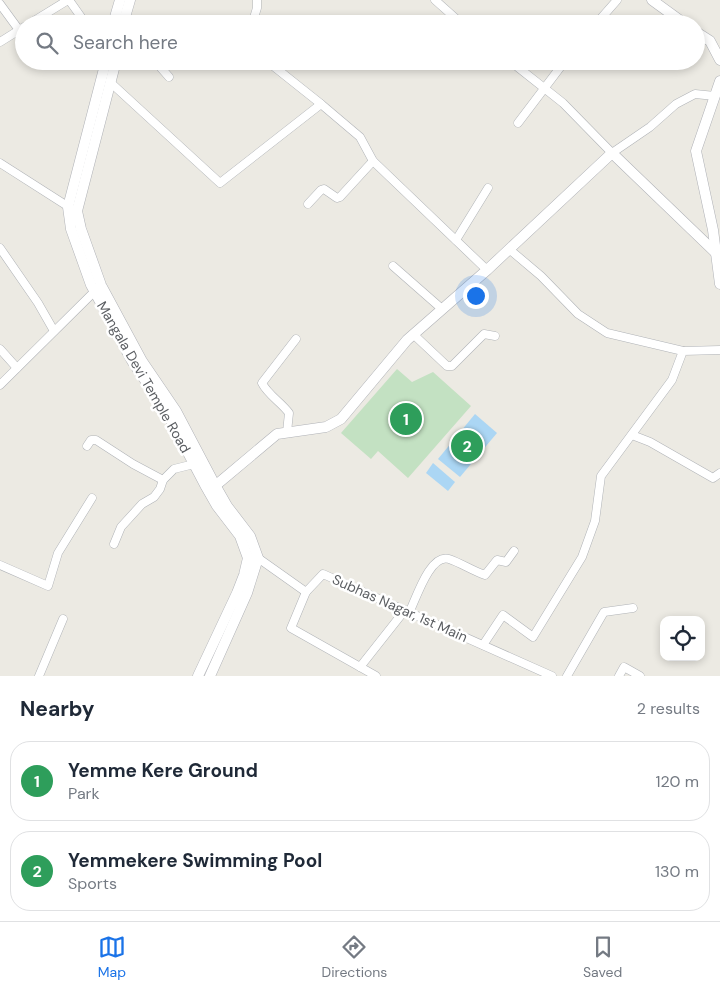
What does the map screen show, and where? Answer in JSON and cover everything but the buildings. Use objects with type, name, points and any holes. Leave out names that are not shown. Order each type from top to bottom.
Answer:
[{"type":"main road","points":[[116,15],[120,0]]},
{"type":"main road","points":[[126,15],[130,0]]},
{"type":"main road","points":[[652,0],[673,15]]},
{"type":"main road","points":[[705,38],[710,41],[720,60]]},
{"type":"main road","name":"Mangala Devi Temple Road","points":[[104,70],[72,209],[81,229],[98,289],[132,361],[166,411],[194,464],[250,536],[253,558]]},
{"type":"main road","name":"Mangala Devi Temple Road","points":[[72,209],[87,170],[114,70]]},
{"type":"main road","points":[[720,82],[696,151],[718,254],[720,284]]},
{"type":"main road","points":[[212,488],[277,434],[326,427],[341,419],[413,334],[487,270],[612,153],[718,254]]},
{"type":"main road","name":"Mangala Devi Temple Road","points":[[98,289],[142,361],[176,411],[212,488]]},
{"type":"main road","points":[[198,676],[253,558]]},
{"type":"main road","points":[[210,676],[247,593],[253,558]]},
{"type":"street","points":[[44,15],[69,0],[80,15]]},
{"type":"street","points":[[255,15],[257,0]]},
{"type":"street","points":[[435,0],[452,15]]},
{"type":"street","points":[[604,15],[617,0]]},
{"type":"street","points":[[0,4],[15,22]]},
{"type":"street","points":[[0,42],[15,33]]},
{"type":"street","points":[[163,70],[169,77]]},
{"type":"street","points":[[278,70],[360,137],[373,161],[487,270]]},
{"type":"street","points":[[522,70],[562,102],[612,153],[650,127],[676,104],[695,94],[715,96]]},
{"type":"street","points":[[518,123],[558,70]]},
{"type":"street","points":[[111,83],[220,183],[321,104]]},
{"type":"street","points":[[308,204],[324,189],[337,198],[340,197],[373,161]]},
{"type":"street","points":[[0,163],[72,209]]},
{"type":"street","points":[[456,240],[488,188]]},
{"type":"street","points":[[0,248],[38,303],[54,331]]},
{"type":"street","points":[[509,249],[540,276],[578,314],[607,333],[683,352],[720,350]]},
{"type":"street","points":[[393,266],[442,309]]},
{"type":"street","points":[[0,385],[98,289]]},
{"type":"street","points":[[413,334],[448,366],[452,366],[484,334],[495,336]]},
{"type":"street","points":[[287,432],[289,413],[267,391],[262,383],[296,339]]},
{"type":"street","points":[[0,349],[16,368]]},
{"type":"street","points":[[483,645],[503,615],[533,637],[582,558],[595,521],[602,476],[672,380],[683,352]]},
{"type":"street","points":[[632,435],[650,442],[713,478],[720,473]]},
{"type":"street","points":[[87,446],[93,438],[133,464],[164,480]]},
{"type":"street","points":[[114,544],[122,527],[142,504],[154,497],[164,480],[174,469],[194,464]]},
{"type":"street","points":[[0,565],[48,586],[58,553],[92,498]]},
{"type":"street","points":[[360,667],[407,612],[430,567],[438,560],[448,558],[485,575],[497,560],[506,562],[514,551]]},
{"type":"street","points":[[253,558],[306,592],[291,628],[376,676]]},
{"type":"street","name":"Subhas Nagar, 1st Main","points":[[306,592],[323,574],[552,676]]},
{"type":"street","points":[[567,676],[604,612],[633,608]]},
{"type":"street","points":[[39,676],[63,619]]},
{"type":"street","points":[[619,676],[624,667],[640,676]]},
{"type":"green space","points":[[397,369],[412,382],[433,372],[471,406],[408,478],[378,451],[371,459],[341,433]]},
{"type":"water","points":[[475,414],[497,433],[460,477],[438,459]]},
{"type":"water","points":[[433,463],[455,482],[448,491],[426,473]]},
{"type":"place","name":"Yemme Kere Ground","points":[[406,419]]},
{"type":"place","name":"Yemmekere Swimming Pool","points":[[467,446]]}]
